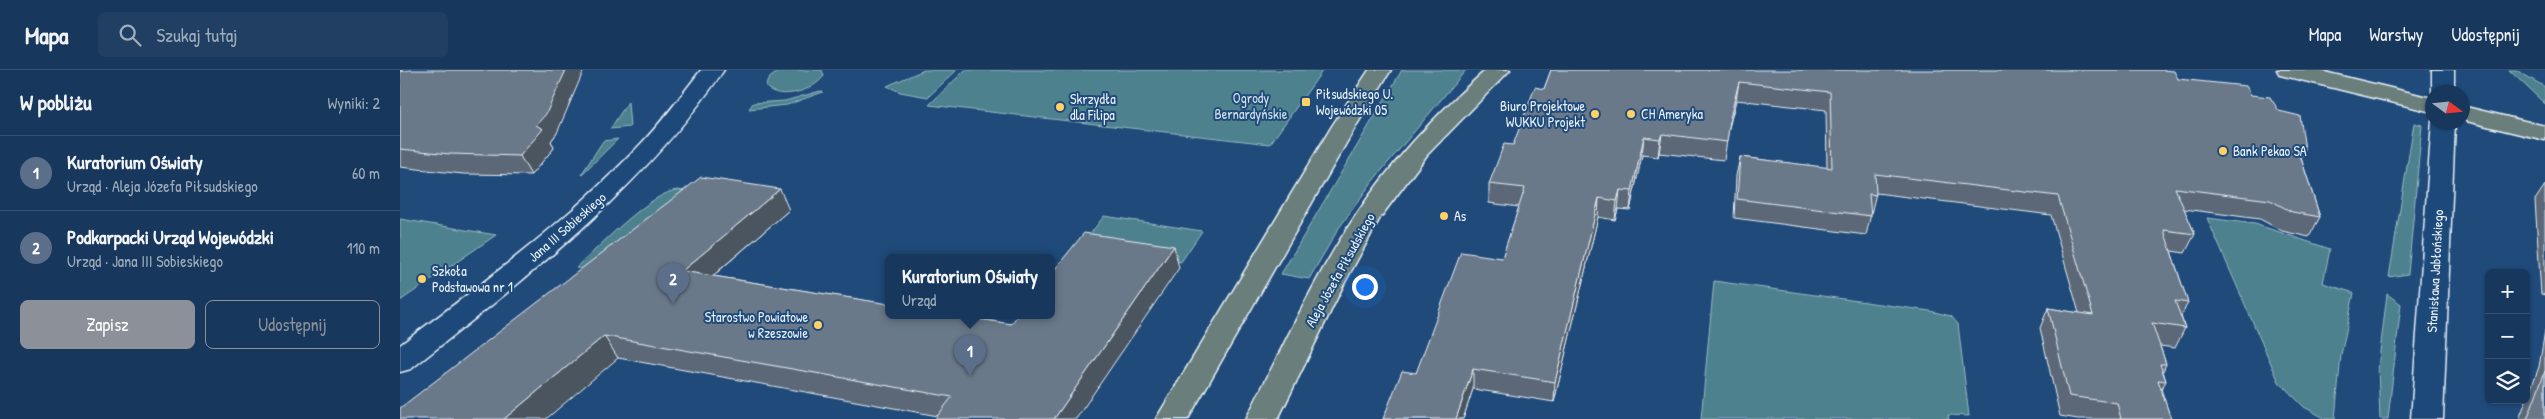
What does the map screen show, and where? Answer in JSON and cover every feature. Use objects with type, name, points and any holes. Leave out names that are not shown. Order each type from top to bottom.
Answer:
[{"type":"main road","points":[[1172,419],[1344,126],[1380,70]]},
{"type":"main road","name":"Aleja Józefa Piłsudskiego","points":[[1262,419],[1352,243],[1376,205],[1406,164],[1441,123],[1500,70]]},
{"type":"main road","points":[[2288,70],[2346,75],[2425,89]]},
{"type":"main road","points":[[2346,75],[2425,103]]},
{"type":"main road","points":[[2470,100],[2545,118]]},
{"type":"main road","points":[[2470,115],[2545,133]]},
{"type":"street","name":"Jana III Sobieskiego","points":[[400,361],[544,248],[601,198],[664,133],[713,70]]},
{"type":"street","points":[[2442,85],[2443,70]]},
{"type":"street","name":"Stanisława Jabłońskiego","points":[[2427,419],[2443,130]]},
{"type":"green space","points":[[785,70],[822,70],[824,76],[805,90],[788,94],[772,91],[766,87],[770,78]]},
{"type":"green space","points":[[924,70],[957,70],[928,97],[900,92],[887,86]]},
{"type":"green space","name":"Ogrody Bernardyńskie","points":[[965,70],[1323,70],[1270,144],[929,105]]},
{"type":"green space","points":[[1402,70],[1466,70],[1372,182],[1339,228],[1309,279],[1281,274]]},
{"type":"green space","points":[[2509,70],[2516,70],[2545,87],[2545,104]]},
{"type":"green space","points":[[820,91],[823,92],[787,105],[749,109],[753,103],[785,101]]},
{"type":"green space","points":[[628,102],[630,127],[610,129]]},
{"type":"green space","points":[[2414,123],[2422,125],[2408,274],[2389,277]]},
{"type":"green space","points":[[618,139],[581,175],[603,141]]},
{"type":"green space","points":[[679,190],[712,198],[617,274],[576,268],[640,210],[654,200]]},
{"type":"green space","points":[[1104,216],[1202,231],[1181,262],[1091,249],[1055,281]]},
{"type":"green space","points":[[2207,218],[2255,224],[2330,249],[2323,283],[2354,293],[2341,355],[2335,419],[2326,419],[2304,407],[2279,382]]},
{"type":"green space","points":[[400,219],[496,235],[400,301]]},
{"type":"green space","points":[[1714,281],[1930,311],[1951,316],[1958,324],[1969,416],[1948,415],[1949,419],[1701,419]]},
{"type":"green space","points":[[2387,294],[2401,304],[2388,419],[2380,419],[2378,368]]},
{"type":"building","points":[[409,70],[566,70],[546,114],[536,125],[543,129],[520,156],[450,154],[400,149],[400,72]]},
{"type":"building","points":[[1551,70],[2174,71],[2178,79],[2246,86],[2251,95],[2270,97],[2279,111],[2300,116],[2305,149],[2298,149],[2320,217],[2292,212],[2270,200],[2175,188],[2195,234],[2164,230],[2188,303],[2175,301],[2185,328],[2152,323],[2166,364],[2160,364],[2166,381],[2158,380],[2171,419],[2121,419],[2117,403],[2069,396],[2048,308],[2093,315],[2058,196],[1875,174],[1876,195],[1869,194],[1871,216],[1737,199],[1740,157],[1832,168],[1830,92],[1739,82],[1731,114],[1727,142],[1662,134],[1660,139],[1644,137],[1632,191],[1620,190],[1617,201],[1599,198],[1555,382],[1473,369],[1456,419],[1383,419],[1402,371],[1416,373],[1461,252],[1502,258],[1525,188],[1489,184],[1504,144],[1513,145],[1535,87],[1544,89]]},
{"type":"building","points":[[701,177],[780,189],[682,271],[885,303],[885,319],[978,319],[1011,324],[1015,319],[1055,319],[1055,269],[1084,233],[1174,246],[1054,419],[935,419],[952,397],[604,336],[504,419],[400,419],[400,408]]},
{"type":"building","points":[[2545,371],[2545,419],[2527,419]]},
{"type":"place","name":"Piłsudskiego U. Wojewódzki 05","points":[[1306,102]]},
{"type":"place","name":"Skrzydła dla Filipa","points":[[1060,107]]},
{"type":"place","name":"Biuro Projektowe WUKKU Projekt","points":[[1595,114]]},
{"type":"place","name":"CH Ameryka","points":[[1631,114]]},
{"type":"place","name":"Bank Pekao SA","points":[[2223,151]]},
{"type":"place","name":"As","points":[[1444,216]]},
{"type":"place","name":"Szkoła Podstawowa nr 1","points":[[422,279]]},
{"type":"place","name":"Podkarpacki Urząd Wojewódzki","points":[[673,304]]},
{"type":"place","name":"Starostwo Powiatowe w Rzeszowie","points":[[818,325]]},
{"type":"place","name":"Kuratorium Oświaty","points":[[970,376]]}]
